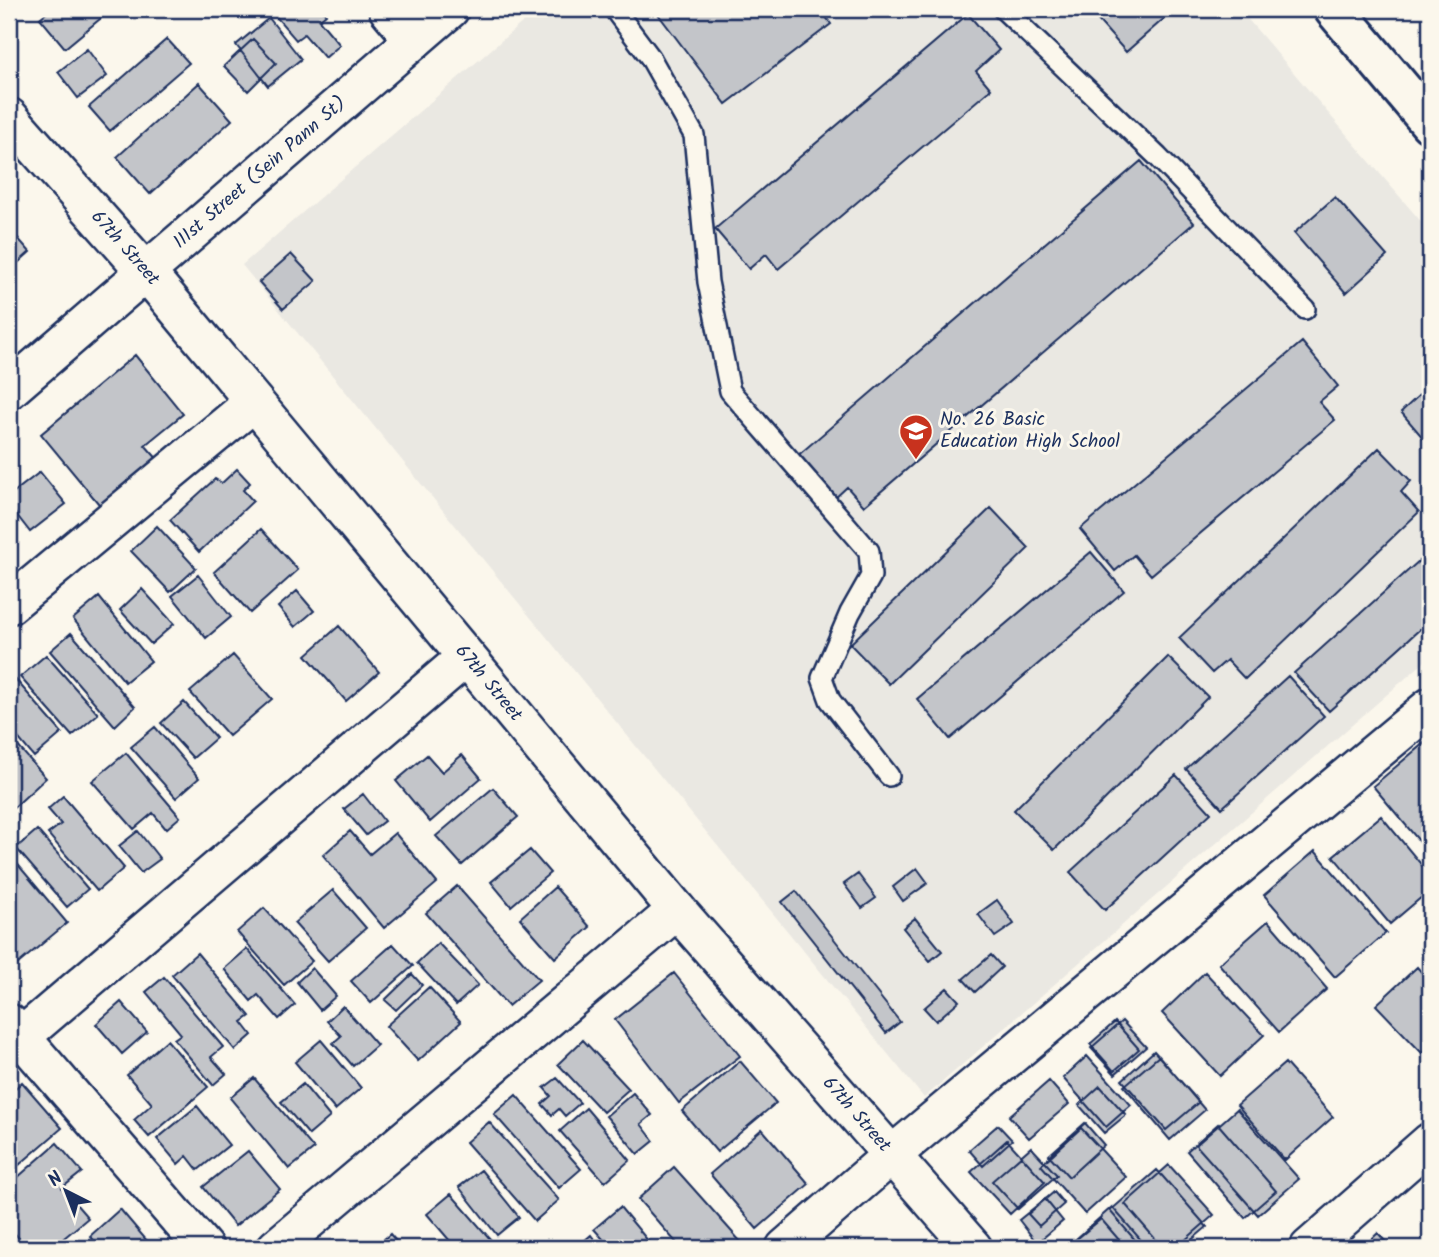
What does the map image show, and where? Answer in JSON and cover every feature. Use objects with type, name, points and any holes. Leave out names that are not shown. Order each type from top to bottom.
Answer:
[{"type":"street","points":[[388,9],[414,40]]},
{"type":"street","name":"111st Street (Sein Pann St)","points":[[9,390],[148,273],[450,9]]},
{"type":"street","points":[[1334,9],[1430,123]]},
{"type":"street","name":"67th Street","points":[[9,117],[148,273],[677,910],[973,1248]]},
{"type":"street","points":[[9,605],[254,402]]},
{"type":"street","points":[[204,1248],[15,1030],[465,658]]},
{"type":"street","points":[[785,1248],[893,1154],[1430,707]]},
{"type":"street","points":[[276,1248],[677,910]]},
{"type":"street","points":[[1309,1248],[1430,1142]]},
{"type":"lane","points":[[614,9],[650,57],[694,135],[708,282],[730,391],[869,551],[871,576],[849,613],[821,678],[830,700],[889,776]]},
{"type":"lane","points":[[1003,9],[1158,157],[1305,309]]},
{"type":"shaded area","name":"No. 26 Basic Education High School","points":[[538,9],[1239,9],[1430,232],[1430,657],[924,1098],[242,265]]},
{"type":"building","points":[[51,9],[112,9],[65,48],[40,18]]},
{"type":"building","points":[[276,9],[321,9],[326,14],[319,20],[340,45],[325,58],[304,34],[296,40],[272,12]]},
{"type":"building","points":[[820,9],[831,24],[726,104],[655,10]]},
{"type":"building","points":[[1088,9],[1175,9],[1126,52]]},
{"type":"building","points":[[968,14],[999,50],[976,71],[991,89],[778,269],[766,254],[749,269],[715,229]]},
{"type":"building","points":[[269,18],[301,59],[268,86],[236,45]]},
{"type":"building","points":[[167,39],[189,63],[110,131],[89,107]]},
{"type":"building","points":[[253,39],[276,63],[248,91],[224,66]]},
{"type":"building","points":[[87,49],[107,76],[78,98],[58,72]]},
{"type":"building","points":[[199,83],[232,120],[150,194],[117,157]]},
{"type":"building","points":[[1141,161],[1194,223],[864,506],[847,487],[833,500],[796,457]]},
{"type":"building","points":[[1335,197],[1387,256],[1346,293],[1294,233]]},
{"type":"building","points":[[9,228],[30,252],[9,271]]},
{"type":"building","points":[[291,254],[316,281],[283,309],[259,282]]},
{"type":"building","points":[[1302,342],[1338,386],[1319,402],[1335,420],[1151,575],[1134,555],[1115,571],[1080,529]]},
{"type":"building","points":[[135,355],[183,414],[145,445],[160,462],[103,509],[41,434]]},
{"type":"building","points":[[1430,385],[1430,446],[1401,412]]},
{"type":"building","points":[[1379,448],[1411,481],[1401,492],[1419,512],[1245,679],[1227,660],[1212,673],[1179,638]]},
{"type":"building","points":[[237,469],[250,483],[243,490],[253,501],[199,552],[170,520],[215,479],[222,483]]},
{"type":"building","points":[[40,472],[66,504],[30,532],[9,505],[9,496]]},
{"type":"building","points":[[991,508],[1029,548],[889,684],[850,644]]},
{"type":"building","points":[[157,526],[196,568],[170,592],[131,551]]},
{"type":"building","points":[[261,529],[298,570],[250,613],[214,572]]},
{"type":"building","points":[[1430,551],[1430,620],[1329,711],[1294,673]]},
{"type":"building","points":[[1091,552],[1124,591],[950,739],[917,699]]},
{"type":"building","points":[[198,575],[231,617],[206,638],[172,596]]},
{"type":"building","points":[[142,589],[174,624],[151,644],[120,610]]},
{"type":"building","points":[[297,591],[314,611],[295,627],[278,607]]},
{"type":"building","points":[[99,597],[151,661],[125,682],[73,619]]},
{"type":"building","points":[[339,626],[379,672],[346,701],[306,655]]},
{"type":"building","points":[[71,633],[135,707],[115,726],[50,651]]},
{"type":"building","points":[[46,655],[98,714],[72,736],[20,677]]},
{"type":"building","points":[[233,655],[272,699],[229,736],[190,692]]},
{"type":"building","points":[[1168,657],[1208,697],[1054,850],[1014,810]]},
{"type":"building","points":[[9,672],[62,733],[34,757],[9,727]]},
{"type":"building","points":[[1288,676],[1324,716],[1222,808],[1186,769]]},
{"type":"building","points":[[184,702],[216,738],[193,758],[161,723]]},
{"type":"building","points":[[155,727],[199,778],[176,798],[131,747]]},
{"type":"building","points":[[9,736],[46,778],[10,811],[9,809]]},
{"type":"building","points":[[1424,743],[1430,750],[1430,854],[1373,786]]},
{"type":"building","points":[[126,753],[180,817],[166,829],[153,813],[134,829],[92,781]]},
{"type":"building","points":[[427,755],[442,772],[462,755],[481,778],[430,822],[396,781]]},
{"type":"building","points":[[1176,775],[1211,813],[1105,910],[1070,872]]},
{"type":"building","points":[[493,788],[518,817],[462,865],[436,836]]},
{"type":"building","points":[[363,794],[384,821],[366,835],[344,809]]},
{"type":"building","points":[[63,796],[124,868],[97,891],[48,834],[61,824],[48,809]]},
{"type":"building","points":[[1381,816],[1430,875],[1430,890],[1390,924],[1333,856]]},
{"type":"building","points":[[37,830],[88,889],[67,907],[16,848]]},
{"type":"building","points":[[138,831],[160,859],[141,873],[119,846]]},
{"type":"building","points":[[350,831],[370,854],[395,833],[437,883],[384,928],[323,855]]},
{"type":"building","points":[[530,850],[550,873],[511,906],[491,882]]},
{"type":"building","points":[[1315,851],[1386,933],[1335,977],[1264,895]]},
{"type":"building","points":[[9,854],[67,923],[12,969],[9,965]]},
{"type":"building","points":[[917,868],[928,883],[903,901],[893,887]]},
{"type":"building","points":[[858,874],[876,898],[862,908],[844,884]]},
{"type":"building","points":[[457,886],[539,980],[508,1006],[426,913]]},
{"type":"building","points":[[555,887],[590,927],[555,958],[520,918]]},
{"type":"building","points":[[333,890],[366,928],[328,961],[294,923]]},
{"type":"building","points":[[796,891],[900,1022],[886,1033],[782,902]]},
{"type":"building","points":[[997,900],[1014,924],[995,937],[978,914]]},
{"type":"building","points":[[264,908],[312,961],[284,985],[237,932]]},
{"type":"building","points":[[915,918],[942,951],[930,961],[903,928]]},
{"type":"building","points":[[1268,921],[1327,989],[1279,1032],[1219,964]]},
{"type":"building","points":[[438,943],[478,985],[456,1005],[417,963]]},
{"type":"building","points":[[393,944],[413,966],[371,1003],[351,981]]},
{"type":"building","points":[[247,949],[295,1005],[279,1019],[258,995],[251,1001],[224,969]]},
{"type":"building","points":[[197,953],[250,1016],[242,1022],[252,1035],[235,1050],[172,975]]},
{"type":"building","points":[[991,955],[1002,967],[975,992],[963,979]]},
{"type":"building","points":[[1417,967],[1430,982],[1430,1046],[1422,1053],[1376,1005]]},
{"type":"building","points":[[312,968],[336,996],[320,1010],[297,982]]},
{"type":"building","points":[[1205,972],[1264,1035],[1220,1076],[1162,1013]]},
{"type":"building","points":[[674,973],[740,1056],[679,1103],[615,1020]]},
{"type":"building","points":[[412,974],[422,985],[396,1010],[385,1000]]},
{"type":"building","points":[[164,977],[223,1047],[211,1057],[226,1074],[213,1085],[174,1039],[181,1034],[146,992]]},
{"type":"building","points":[[429,987],[461,1022],[418,1061],[386,1026]]},
{"type":"building","points":[[947,988],[959,1001],[936,1021],[924,1008]]},
{"type":"building","points":[[121,1002],[147,1032],[122,1054],[96,1024]]},
{"type":"building","points":[[343,1006],[377,1045],[353,1066],[333,1043],[341,1036],[327,1021]]},
{"type":"building","points":[[1122,1021],[1146,1047],[1115,1074],[1091,1048]]},
{"type":"building","points":[[1115,1022],[1139,1049],[1114,1071],[1090,1044]]},
{"type":"building","points":[[167,1040],[208,1087],[149,1137],[134,1120],[152,1104],[127,1075]]},
{"type":"building","points":[[321,1040],[361,1088],[335,1110],[295,1062]]},
{"type":"building","points":[[583,1040],[629,1089],[603,1112],[558,1064]]},
{"type":"building","points":[[1154,1051],[1199,1102],[1166,1130],[1122,1080]]},
{"type":"building","points":[[1087,1056],[1131,1105],[1106,1127],[1063,1078]]},
{"type":"building","points":[[1159,1056],[1205,1110],[1170,1140],[1124,1086]]},
{"type":"building","points":[[740,1061],[776,1103],[717,1152],[682,1111]]},
{"type":"building","points":[[1285,1063],[1333,1117],[1285,1160],[1237,1105]]},
{"type":"building","points":[[254,1078],[314,1149],[289,1169],[230,1098]]},
{"type":"building","points":[[557,1078],[580,1103],[565,1116],[559,1109],[552,1115],[542,1104],[551,1096],[544,1088]]},
{"type":"building","points":[[1049,1081],[1069,1104],[1029,1138],[1009,1116]]},
{"type":"building","points":[[22,1082],[62,1128],[19,1165],[9,1153],[9,1094]]},
{"type":"building","points":[[303,1084],[330,1117],[309,1135],[281,1102]]},
{"type":"building","points":[[1100,1086],[1126,1115],[1104,1133],[1079,1105]]},
{"type":"building","points":[[633,1093],[652,1115],[641,1124],[654,1141],[638,1154],[606,1116]]},
{"type":"building","points":[[516,1095],[581,1169],[559,1188],[494,1114]]},
{"type":"building","points":[[197,1106],[229,1145],[198,1170],[187,1156],[178,1164],[157,1139]]},
{"type":"building","points":[[586,1108],[630,1160],[605,1182],[560,1131]]},
{"type":"building","points":[[1237,1109],[1299,1179],[1258,1215],[1196,1145]]},
{"type":"building","points":[[489,1122],[559,1200],[535,1221],[466,1142]]},
{"type":"building","points":[[1085,1123],[1104,1145],[1069,1177],[1049,1155]]},
{"type":"building","points":[[1218,1124],[1276,1191],[1245,1218],[1187,1151]]},
{"type":"building","points":[[998,1125],[1012,1140],[983,1166],[969,1150]]},
{"type":"building","points":[[1081,1128],[1126,1177],[1085,1214],[1041,1165]]},
{"type":"building","points":[[762,1129],[809,1184],[757,1229],[710,1174]]},
{"type":"building","points":[[1007,1140],[1045,1182],[1010,1214],[971,1172]]},
{"type":"building","points":[[57,1143],[82,1172],[62,1188],[88,1218],[52,1248],[22,1248],[25,1245],[9,1227],[9,1185]]},
{"type":"building","points":[[1031,1147],[1057,1175],[1018,1209],[992,1181]]},
{"type":"building","points":[[248,1151],[280,1189],[235,1226],[203,1187]]},
{"type":"building","points":[[1169,1165],[1214,1215],[1176,1248],[1163,1248],[1125,1204]]},
{"type":"building","points":[[674,1167],[740,1241],[732,1248],[681,1248],[638,1199]]},
{"type":"building","points":[[481,1170],[519,1217],[497,1235],[459,1187]]},
{"type":"building","points":[[1157,1170],[1207,1227],[1182,1248],[1142,1248],[1110,1211]]},
{"type":"building","points":[[1054,1192],[1064,1204],[1039,1226],[1028,1214]]},
{"type":"building","points":[[451,1194],[498,1248],[456,1248],[427,1214]]},
{"type":"building","points":[[1045,1199],[1063,1221],[1037,1243],[1019,1220]]},
{"type":"building","points":[[620,1207],[654,1248],[611,1248],[594,1229]]},
{"type":"building","points":[[1112,1207],[1148,1248],[1067,1247]]},
{"type":"building","points":[[120,1209],[153,1248],[101,1248],[90,1236]]},
{"type":"building","points":[[1101,1219],[1126,1248],[1066,1248]]},
{"type":"building","points":[[1378,1233],[1391,1248],[1362,1248]]},
{"type":"building","points":[[390,1234],[402,1248],[374,1248]]},
{"type":"building","points":[[591,1235],[601,1248],[576,1248]]},
{"type":"place","name":"No. 26 Basic Education High School","points":[[916,461]]}]
